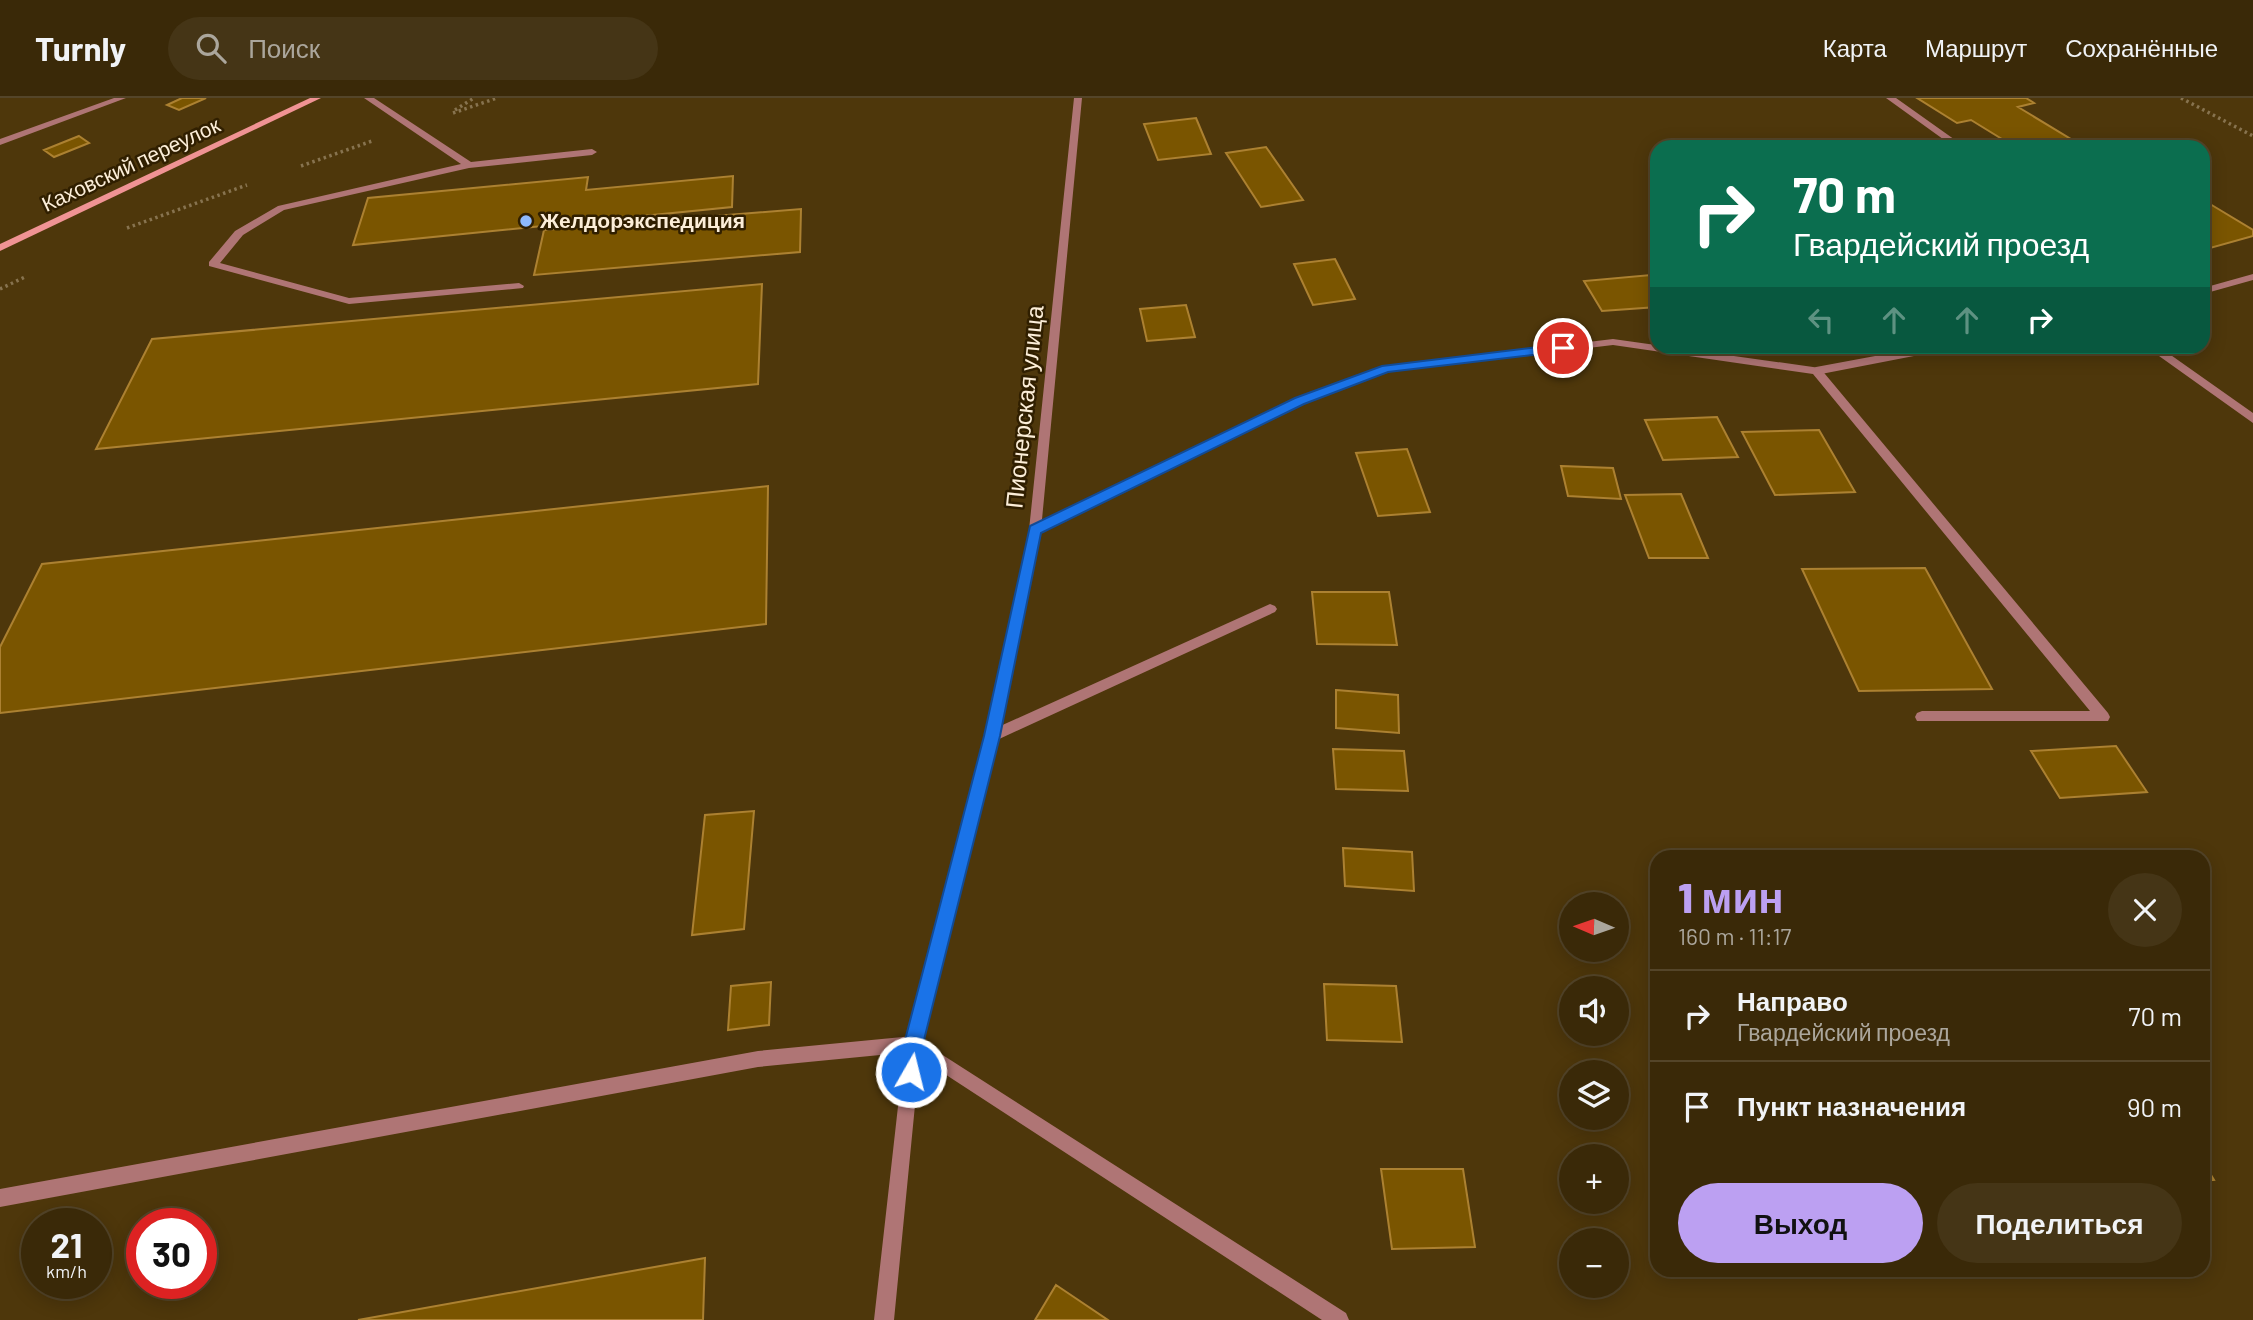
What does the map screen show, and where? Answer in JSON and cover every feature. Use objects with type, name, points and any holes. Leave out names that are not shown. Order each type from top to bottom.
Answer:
[{"type":"main road","name":"Каховский переулок","points":[[0,248],[317,98]]},
{"type":"street","points":[[0,142],[122,98]]},
{"type":"street","points":[[368,98],[469,165]]},
{"type":"street","name":"Пионерская улица","points":[[884,1320],[914,1044],[992,736],[1035,530],[1078,98]]},
{"type":"street","points":[[1890,98],[1950,140]]},
{"type":"street","points":[[519,286],[349,301],[213,264],[239,233],[281,208],[469,165],[592,152]]},
{"type":"street","points":[[2210,289],[2253,277]]},
{"type":"street","points":[[1035,530],[1299,401],[1386,369],[1613,342],[1650,347]]},
{"type":"street","points":[[1697,354],[1816,371],[1907,354]]},
{"type":"street","points":[[2161,354],[2253,419]]},
{"type":"street","points":[[1816,371],[2103,717],[1922,717]]},
{"type":"street","points":[[992,736],[1270,609]]},
{"type":"street","points":[[0,1198],[758,1059],[914,1044],[1339,1320]]},
{"type":"path","points":[[448,114],[474,98]]},
{"type":"path","points":[[2181,98],[2253,136]]},
{"type":"building","points":[[182,98],[206,98],[179,110],[167,105]]},
{"type":"building","points":[[1917,98],[2026,98],[2034,103],[2018,107],[2072,140],[2004,140],[1971,120],[1957,123]]},
{"type":"building","points":[[1196,118],[1211,154],[1158,160],[1144,124]]},
{"type":"building","points":[[79,136],[89,143],[54,157],[44,150]]},
{"type":"building","points":[[1266,147],[1303,200],[1261,207],[1226,153]]},
{"type":"building","points":[[733,176],[732,207],[353,245],[368,198],[588,177],[586,190]]},
{"type":"building","points":[[2210,204],[2253,230],[2253,236],[2210,248]]},
{"type":"building","points":[[801,209],[800,252],[534,275],[544,230]]},
{"type":"building","points":[[1335,259],[1355,299],[1313,305],[1294,264]]},
{"type":"building","points":[[1650,275],[1650,308],[1602,311],[1584,281]]},
{"type":"building","points":[[762,284],[758,384],[96,449],[152,339]]},
{"type":"building","points":[[1186,305],[1195,337],[1147,341],[1140,309]]},
{"type":"building","points":[[1717,417],[1738,457],[1663,460],[1645,420]]},
{"type":"building","points":[[1819,430],[1855,492],[1775,495],[1742,432]]},
{"type":"building","points":[[1407,449],[1430,512],[1378,516],[1356,453]]},
{"type":"building","points":[[1561,466],[1613,468],[1621,499],[1568,496]]},
{"type":"building","points":[[768,486],[766,624],[0,713],[0,647],[42,564]]},
{"type":"building","points":[[1681,494],[1708,558],[1649,558],[1625,495]]},
{"type":"building","points":[[1925,568],[1992,689],[1859,691],[1802,569]]},
{"type":"building","points":[[1312,592],[1389,592],[1397,645],[1317,644]]},
{"type":"building","points":[[1336,690],[1398,695],[1399,733],[1336,728]]},
{"type":"building","points":[[2116,746],[2147,792],[2060,798],[2031,751]]},
{"type":"building","points":[[1333,749],[1404,751],[1408,791],[1336,789]]},
{"type":"building","points":[[754,811],[744,929],[692,935],[705,815]]},
{"type":"building","points":[[1343,848],[1412,852],[1414,891],[1345,886]]},
{"type":"building","points":[[771,982],[769,1025],[728,1030],[731,986]]},
{"type":"building","points":[[1324,984],[1396,986],[1402,1042],[1327,1040]]},
{"type":"building","points":[[1381,1169],[1463,1169],[1475,1247],[1392,1249]]},
{"type":"building","points":[[705,1258],[703,1320],[358,1320]]},
{"type":"building","points":[[1056,1285],[1108,1320],[1035,1320]]},
{"type":"place","name":"Желдорэкспедиция","points":[[526,221]]},
{"type":"route","points":[[911,1072],[914,1044],[992,736],[1035,530],[1299,401],[1386,369],[1563,348]]}]
